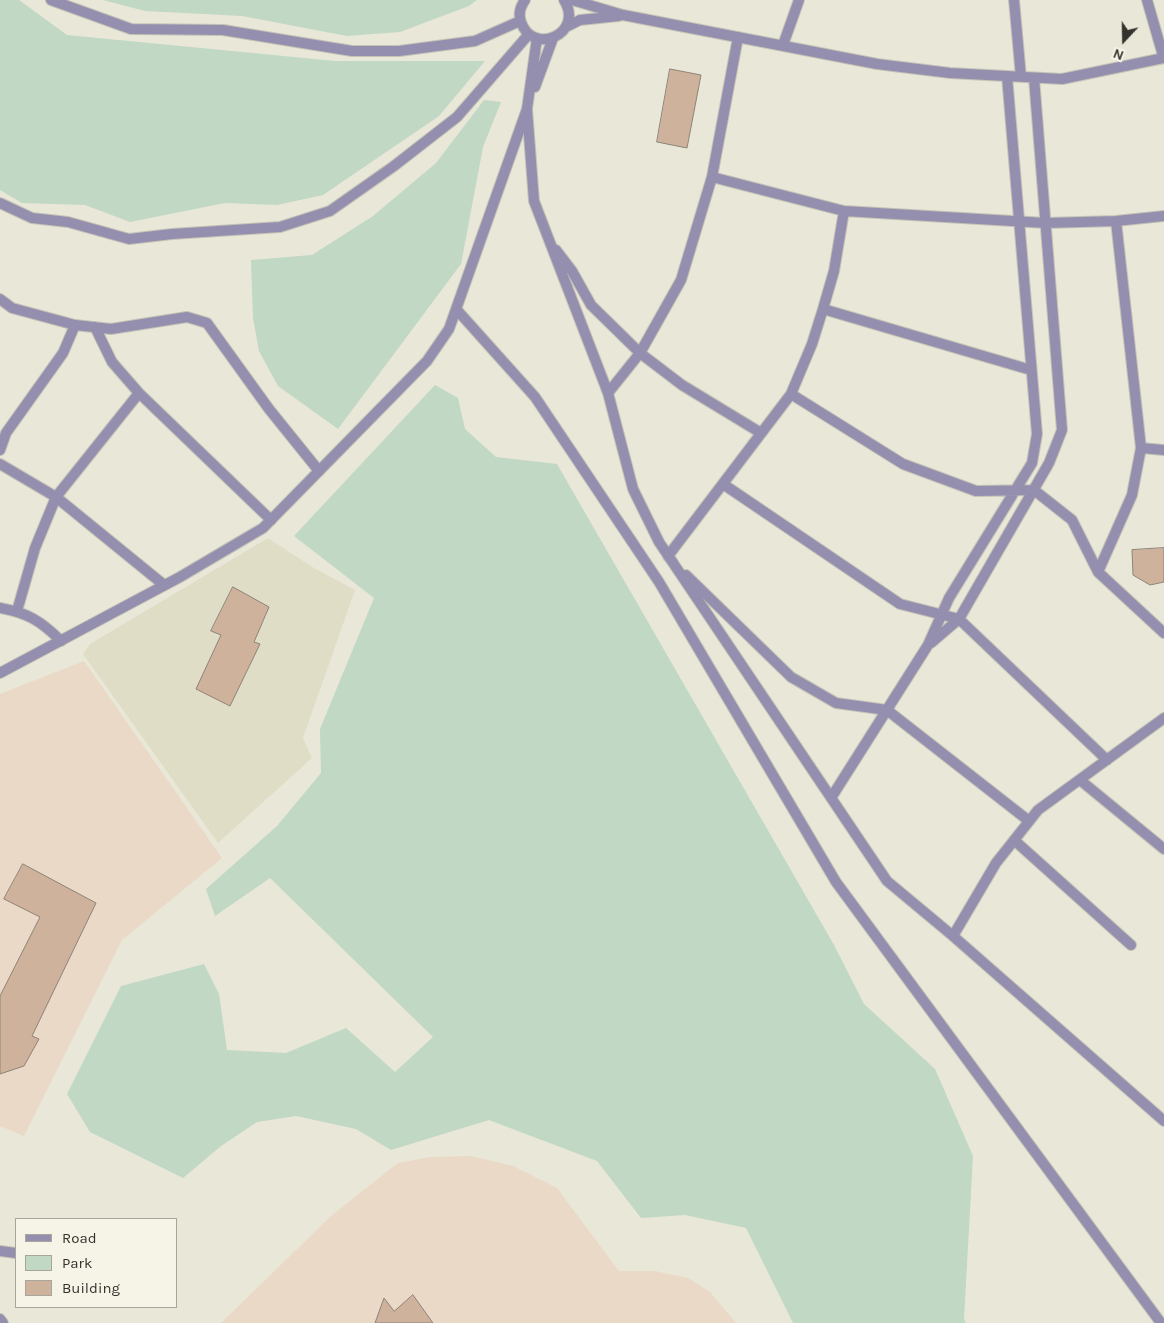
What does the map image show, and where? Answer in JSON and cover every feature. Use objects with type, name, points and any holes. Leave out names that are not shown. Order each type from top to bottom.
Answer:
[{"type":"street","points":[[51,0],[131,29],[222,30],[352,51],[398,51],[475,41],[520,20]]},
{"type":"street","points":[[525,0],[520,8],[520,20],[533,36],[527,109],[534,201],[608,393],[633,489],[658,542],[887,881],[953,936],[1164,1121]]},
{"type":"street","points":[[564,0],[569,12],[566,27]]},
{"type":"street","points":[[572,0],[622,15],[878,64],[950,73],[1062,79],[1149,60],[1164,54],[1148,0]]},
{"type":"street","points":[[594,6],[607,0]]},
{"type":"street","points":[[783,45],[798,0]]},
{"type":"street","points":[[1014,0],[1021,77]]},
{"type":"street","points":[[0,673],[164,585],[263,528],[427,361],[450,329],[553,38],[566,27],[580,20],[622,15]]},
{"type":"street","points":[[533,36],[553,38]]},
{"type":"street","points":[[0,203],[32,218],[68,222],[128,239],[289,225],[330,211],[394,166],[457,117],[533,36]]},
{"type":"street","points":[[608,393],[640,352],[681,280],[712,177],[738,37]]},
{"type":"street","points":[[831,798],[928,645],[949,598],[1032,463],[1037,434],[1007,76]]},
{"type":"street","points":[[928,645],[959,619],[1050,463],[1062,430],[1034,78]]},
{"type":"street","points":[[712,177],[844,211],[1046,223],[1116,221],[1164,216]]},
{"type":"street","points":[[668,556],[791,394],[812,344],[834,271],[844,211]]},
{"type":"street","points":[[1098,572],[1132,495],[1141,448],[1116,221]]},
{"type":"street","points":[[548,240],[572,271],[591,306],[640,352],[682,385],[761,433]]},
{"type":"street","points":[[0,299],[12,308],[75,325],[111,329],[187,317],[207,324],[269,409],[320,471]]},
{"type":"street","points":[[822,309],[1031,370]]},
{"type":"street","points":[[457,310],[535,397],[659,582],[836,882],[1161,1323]]},
{"type":"street","points":[[0,450],[3,433],[63,353],[75,325]]},
{"type":"street","points":[[94,327],[112,362],[139,393],[271,520]]},
{"type":"street","points":[[17,611],[35,548],[56,497],[139,393]]},
{"type":"street","points":[[791,394],[903,464],[976,491],[1034,490],[1072,520],[1098,572],[1164,632]]},
{"type":"street","points":[[1141,448],[1164,450]]},
{"type":"street","points":[[0,464],[56,497],[164,585]]},
{"type":"street","points":[[723,484],[900,604],[959,619],[1107,760]]},
{"type":"street","points":[[668,556],[791,677],[836,703],[887,710],[1029,821]]},
{"type":"street","points":[[0,608],[17,611],[42,622],[60,641]]},
{"type":"street","points":[[953,936],[996,863],[1038,810],[1164,718]]},
{"type":"street","points":[[1080,780],[1164,849]]},
{"type":"street","points":[[1014,840],[1131,945]]},
{"type":"street","points":[[0,1251],[15,1253]]},
{"type":"street","points":[[0,1319],[3,1323]]},
{"type":"shaded area","points":[[268,538],[314,568],[355,590],[303,738],[312,758],[218,843],[83,654],[90,644]]},
{"type":"shaded area","points":[[84,661],[222,858],[122,940],[24,1136],[0,1126],[0,694]]},
{"type":"shaded area","points":[[471,1156],[513,1166],[557,1188],[619,1271],[655,1271],[688,1278],[710,1292],[736,1323],[221,1323],[331,1216],[398,1163],[430,1157]]},
{"type":"green space","points":[[0,0],[19,0],[67,35],[335,61],[485,61],[439,116],[323,195],[277,205],[225,203],[130,222],[85,205],[22,203],[0,190]]},
{"type":"green space","points":[[103,0],[477,0],[469,6],[400,32],[347,36],[242,16],[145,11]]},
{"type":"green space","points":[[484,100],[501,102],[483,147],[461,264],[338,429],[278,386],[259,351],[253,318],[251,260],[312,255],[373,216],[436,163]]},
{"type":"green space","points":[[435,385],[458,398],[465,429],[496,457],[557,464],[834,945],[864,1004],[935,1069],[973,1156],[964,1319],[966,1323],[793,1323],[746,1228],[685,1215],[641,1218],[597,1161],[489,1120],[391,1150],[356,1129],[296,1116],[257,1122],[221,1146],[183,1178],[90,1132],[67,1094],[121,986],[204,964],[219,994],[227,1050],[286,1053],[346,1028],[395,1072],[433,1037],[270,878],[215,916],[206,889],[277,826],[321,773],[320,729],[374,598],[294,536]]},
{"type":"building","points":[[670,69],[701,75],[687,148],[657,142]]},
{"type":"building","points":[[1164,548],[1164,582],[1150,585],[1133,575],[1132,550]]},
{"type":"building","points":[[233,587],[269,607],[254,642],[260,644],[230,706],[196,689],[221,635],[211,631]]},
{"type":"building","points":[[23,864],[96,903],[32,1036],[39,1039],[24,1066],[0,1074],[0,996],[40,917],[4,899]]},
{"type":"building","points":[[413,1295],[433,1323],[375,1323],[384,1298],[394,1311]]}]
